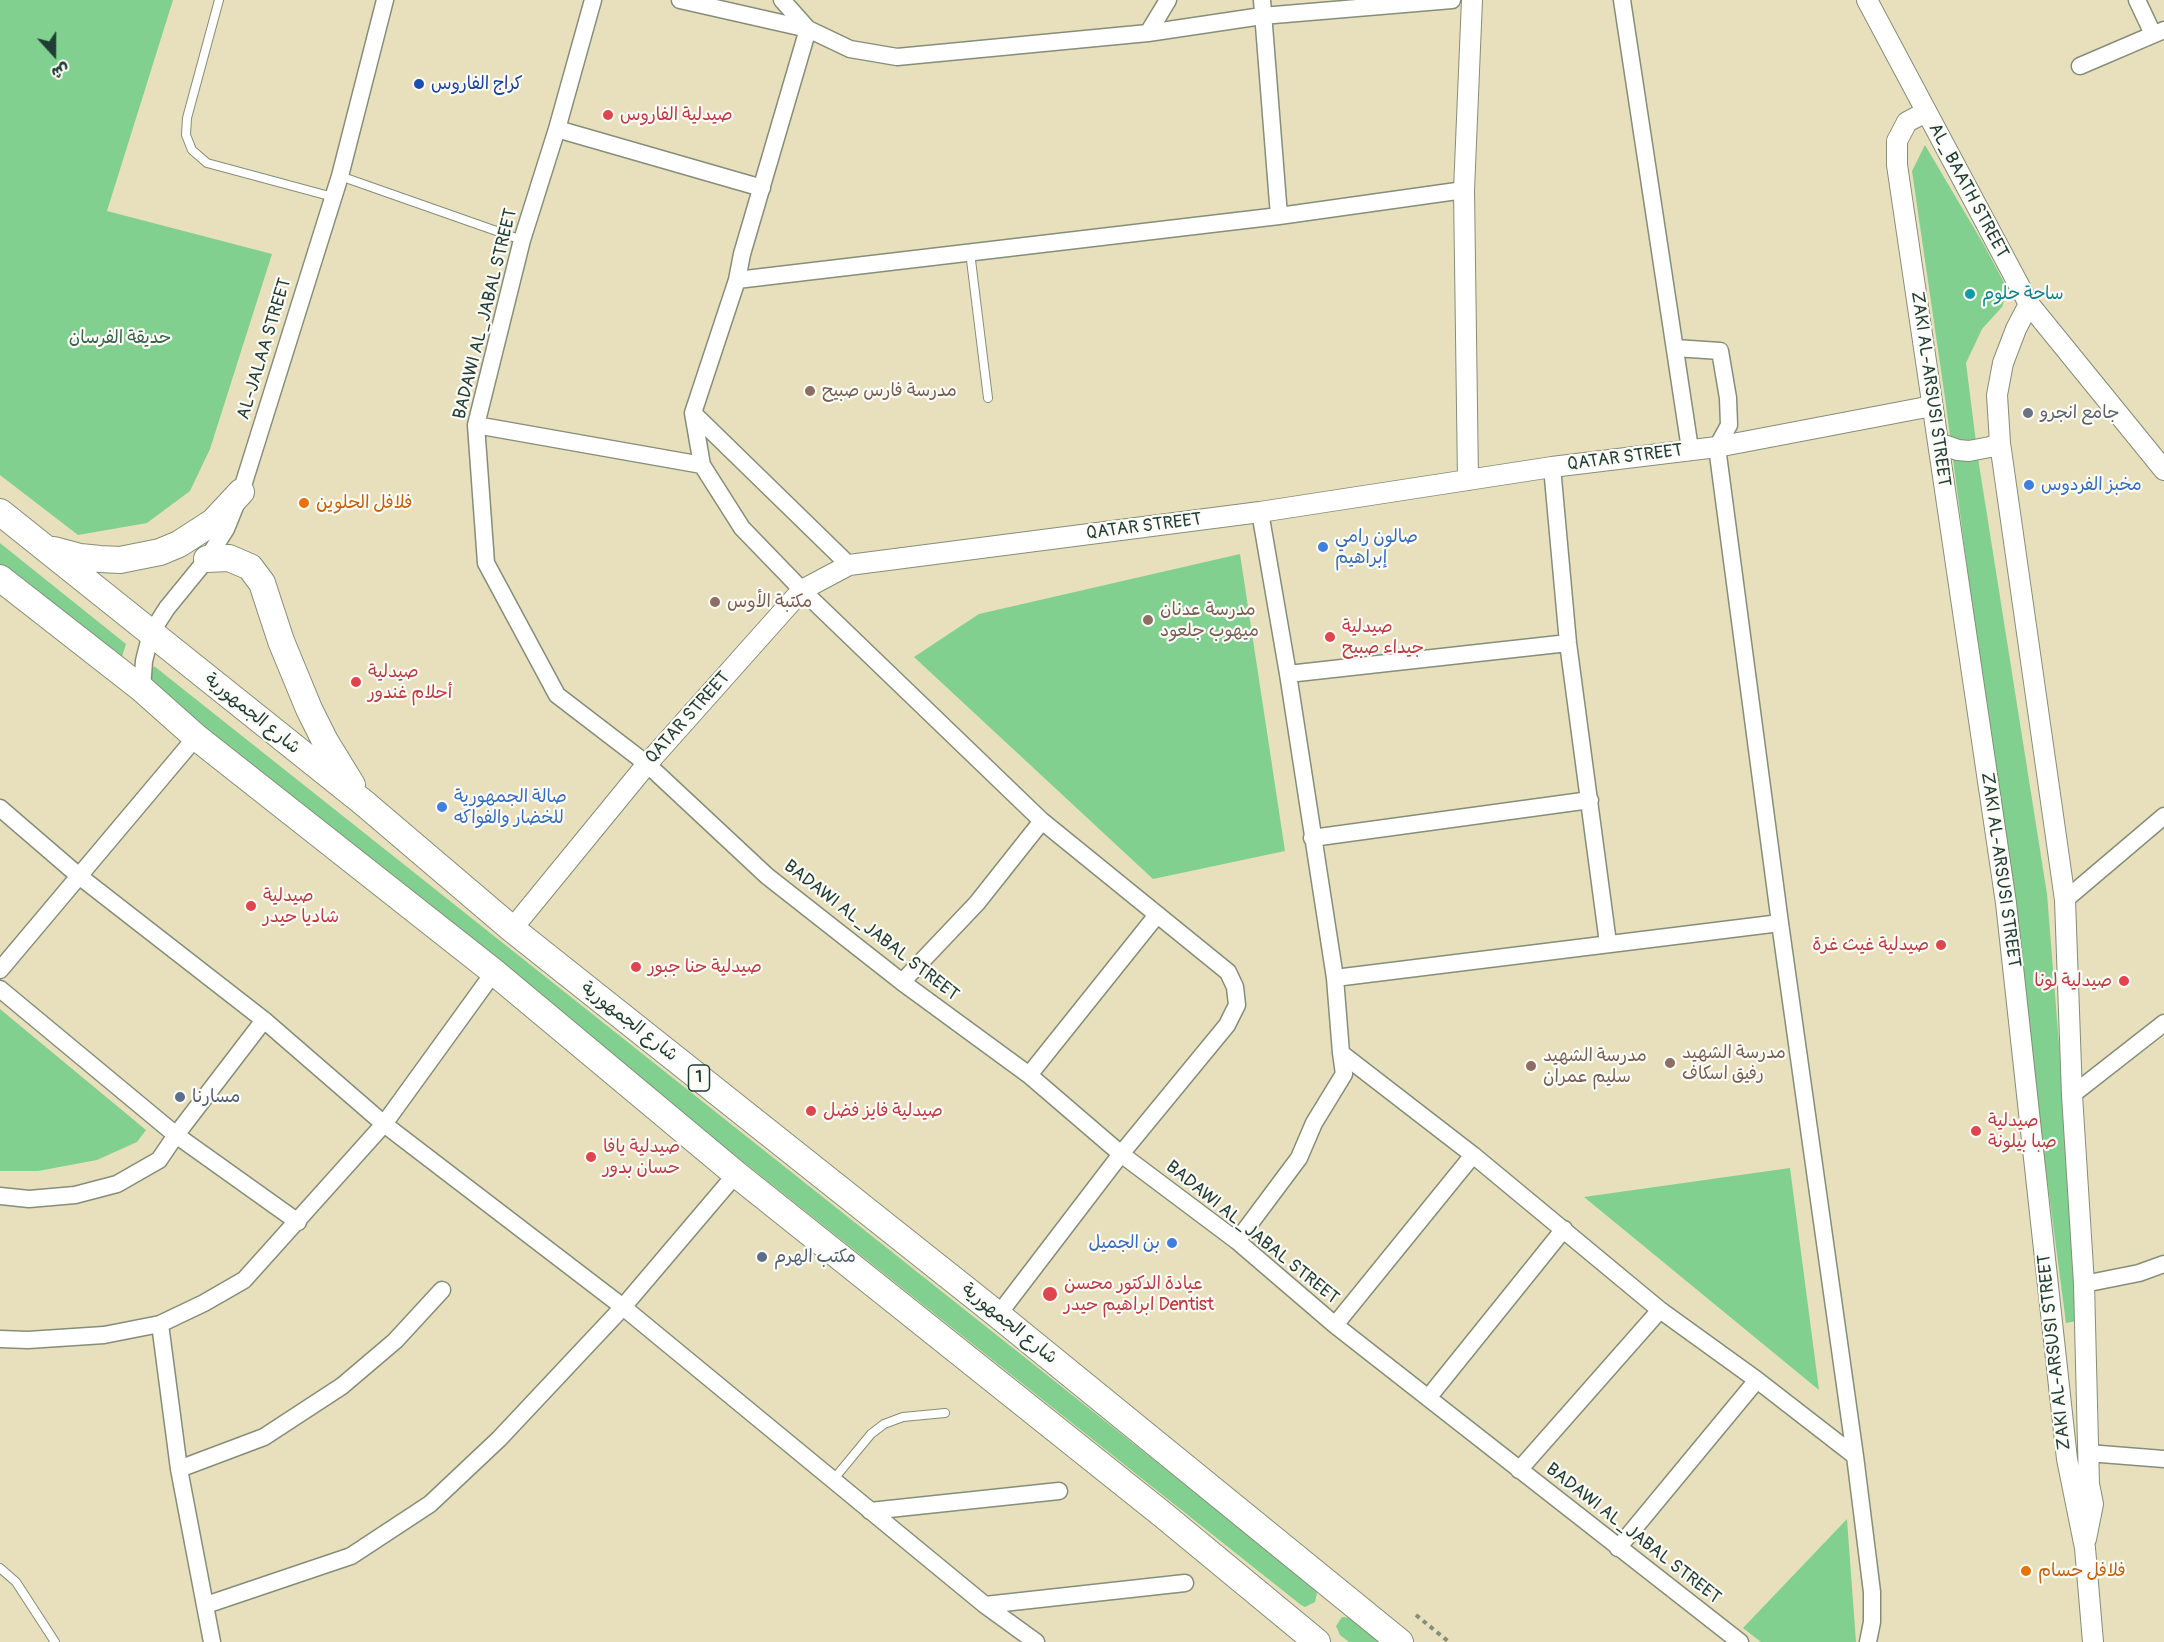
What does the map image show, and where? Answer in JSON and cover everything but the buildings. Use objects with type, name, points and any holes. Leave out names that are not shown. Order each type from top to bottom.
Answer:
[{"type":"main road","points":[[41,544],[80,557],[100,559],[120,560],[160,552],[179,544],[205,528],[228,508],[241,492]]},
{"type":"main road","name":"شارع الجمهورية","points":[[0,512],[364,803],[512,929],[998,1315],[1400,1642]]},
{"type":"main road","points":[[207,559],[229,558],[250,567],[262,583],[287,658],[309,709],[325,741],[364,803]]},
{"type":"main road","points":[[0,578],[142,690],[196,737],[494,972],[736,1174],[1162,1514],[1317,1642]]},
{"type":"street","name":"AL-JALAA STREET","points":[[142,690],[144,661],[151,633],[166,608],[207,559],[226,529],[241,492],[340,176],[385,0]]},
{"type":"street","name":"BADAWI AL_JABAL STREET","points":[[593,0],[522,240],[476,425],[486,563],[557,694],[646,764],[767,876],[902,982],[1029,1075],[1121,1154],[1237,1241],[1335,1325],[1740,1642]]},
{"type":"street","points":[[680,0],[808,29],[850,50],[897,57],[1148,33],[1262,8],[1452,0]]},
{"type":"street","points":[[782,0],[808,29]]},
{"type":"street","points":[[1148,33],[1168,0]]},
{"type":"street","points":[[1468,480],[1464,189],[1472,0]]},
{"type":"street","points":[[1622,0],[1690,449]]},
{"type":"street","name":"AL_BAATH STREET","points":[[1867,0],[2029,304],[2164,470]]},
{"type":"street","points":[[2079,66],[2158,32],[2137,0]]},
{"type":"street","points":[[1262,8],[1279,216]]},
{"type":"street","points":[[808,29],[737,280],[693,413],[702,465],[742,528],[802,590],[1042,821],[1228,972],[1235,987],[1237,1005],[1227,1025],[1121,1154],[998,1315]]},
{"type":"street","name":"ZAKI AL-ARSUSI STREET","points":[[1926,112],[1907,122],[1897,141],[1897,165],[2006,903],[2067,1459],[2085,1548],[2093,1642]]},
{"type":"street","points":[[556,129],[762,188]]},
{"type":"street","points":[[737,280],[1279,216],[1464,189]]},
{"type":"street","points":[[2029,304],[2016,329],[2003,363],[1997,395],[2000,442],[2065,900],[2072,1095],[2084,1284],[2088,1484],[2093,1504],[2085,1548]]},
{"type":"street","points":[[1675,348],[1720,351],[1728,398],[1729,425],[1717,447],[1780,922],[1855,1456],[1872,1592],[1872,1622],[1868,1642]]},
{"type":"street","name":"QATAR STREET","points":[[512,929],[646,764],[802,590],[849,565],[1260,512],[1552,467],[1717,447],[1932,406]]},
{"type":"street","points":[[693,413],[849,565]]},
{"type":"street","points":[[476,425],[702,465]]},
{"type":"street","points":[[1938,443],[1969,451],[1990,447],[2000,442]]},
{"type":"street","points":[[1552,467],[1568,643],[1608,943]]},
{"type":"street","points":[[1237,1241],[1299,1158],[1314,1124],[1344,1074],[1335,978],[1288,674],[1260,512]]},
{"type":"street","points":[[1288,674],[1568,643]]},
{"type":"street","points":[[0,970],[196,737]]},
{"type":"street","points":[[1312,838],[1590,800]]},
{"type":"street","points":[[0,808],[79,876],[264,1020],[384,1124],[622,1307],[985,1605],[1036,1642]]},
{"type":"street","points":[[2065,900],[2164,816]]},
{"type":"street","points":[[902,982],[977,903],[1042,821]]},
{"type":"street","points":[[1029,1075],[1157,915]]},
{"type":"street","points":[[1335,978],[1780,922]]},
{"type":"street","points":[[0,1339],[28,1340],[104,1335],[160,1324],[204,1303],[244,1280],[384,1124],[494,972]]},
{"type":"street","points":[[0,989],[176,1135],[298,1222]]},
{"type":"street","points":[[0,1196],[29,1199],[75,1195],[117,1184],[159,1160],[264,1020]]},
{"type":"street","points":[[2072,1095],[2164,1023]]},
{"type":"street","points":[[1341,1053],[1473,1155],[1660,1310],[1757,1380],[1855,1456]]},
{"type":"street","points":[[1335,1325],[1473,1155]]},
{"type":"street","points":[[206,1605],[351,1556],[430,1504],[499,1439],[622,1307],[736,1174]]},
{"type":"street","points":[[1428,1398],[1564,1229]]},
{"type":"street","points":[[2084,1284],[2139,1273],[2164,1264]]},
{"type":"street","points":[[2139,1273],[2164,1275]]},
{"type":"street","points":[[179,1469],[264,1437],[342,1386],[394,1341],[442,1290]]},
{"type":"street","points":[[1519,1470],[1660,1310]]},
{"type":"street","points":[[160,1324],[179,1469],[212,1642]]},
{"type":"street","points":[[1618,1548],[1757,1380]]},
{"type":"street","points":[[2088,1453],[2164,1459]]},
{"type":"street","points":[[870,1511],[1059,1491]]},
{"type":"street","points":[[985,1605],[1185,1583]]},
{"type":"lane","points":[[219,0],[187,118],[186,135],[192,150],[207,164],[333,197]]},
{"type":"lane","points":[[340,176],[522,240]]},
{"type":"lane","points":[[970,252],[988,398]]},
{"type":"lane","points":[[833,1480],[871,1434],[884,1424],[903,1417],[945,1413]]},
{"type":"lane","points":[[0,1568],[16,1582],[55,1642]]},
{"type":"path","points":[[1416,1615],[1449,1642]]},
{"type":"green space","name":"حديقة الفرسان","points":[[0,0],[173,0],[107,211],[272,254],[210,449],[190,491],[147,523],[78,535],[0,475]]},
{"type":"green space","points":[[1925,145],[2008,290],[2002,307],[1982,329],[1966,363],[1978,458],[2047,894],[2081,1320],[2066,1323],[1945,398],[1912,171]]},
{"type":"green space","points":[[0,543],[126,644],[120,663],[0,567]]},
{"type":"green space","points":[[1240,554],[1285,851],[1153,879],[914,657],[979,614]]},
{"type":"green space","points":[[154,666],[1314,1587],[1317,1593],[1315,1602],[1305,1607],[1301,1605],[151,691],[148,678]]},
{"type":"green space","points":[[0,1009],[146,1130],[137,1142],[97,1160],[38,1171],[0,1171]]},
{"type":"green space","points":[[1790,1168],[1819,1390],[1584,1197]]},
{"type":"green space","points":[[1847,1519],[1856,1642],[1761,1642],[1743,1628]]},
{"type":"green space","points":[[1342,1617],[1352,1618],[1382,1642],[1349,1642],[1340,1635],[1336,1626]]},
{"type":"place","name":"كراج الفاروس","points":[[419,84]]},
{"type":"place","name":"صيدلية الفاروس","points":[[608,115]]},
{"type":"place","name":"ساحة حلوم","points":[[1970,294]]},
{"type":"place","name":"مدرسة فارس صبيح","points":[[810,391]]},
{"type":"place","name":"جامع انجرو","points":[[2028,413]]},
{"type":"place","name":"مخبز الفردوس","points":[[2029,485]]},
{"type":"place","name":"فلافل الحلوين","points":[[304,503]]},
{"type":"place","name":"صالون رامي إبراهيم","points":[[1323,547]]},
{"type":"place","name":"مكتبة الأوس","points":[[715,602]]},
{"type":"place","name":"مدرسة عدنان ميهوب جلعود","points":[[1148,620]]},
{"type":"place","name":"صيدلية جيداء صبيح","points":[[1330,637]]},
{"type":"place","name":"صيدلية أحلام غندور","points":[[356,682]]},
{"type":"place","name":"صالة الجمهورية للخضار والفواكه","points":[[442,807]]},
{"type":"place","name":"صيدلية شاديا حيدر","points":[[251,906]]},
{"type":"place","name":"صيدلية غيث غرة","points":[[1941,945]]},
{"type":"place","name":"صيدلية حنا جبور","points":[[636,967]]},
{"type":"place","name":"صيدلية لونا","points":[[2124,981]]},
{"type":"place","name":"مدرسة الشهيد رفيق اسكاف","points":[[1670,1063]]},
{"type":"place","name":"مدرسة الشهيد سليم عمران","points":[[1531,1066]]},
{"type":"place","name":"مسارنا","points":[[180,1097]]},
{"type":"place","name":"صيدلية فايز فضل","points":[[811,1111]]},
{"type":"place","name":"صيدلية صبا بيلونة","points":[[1976,1131]]},
{"type":"place","name":"صيدلية يافا حسان بدور","points":[[591,1157]]},
{"type":"place","name":"بن الجميل","points":[[1172,1243]]},
{"type":"place","name":"مكتب الهرم","points":[[762,1257]]},
{"type":"place","name":"عيادة الدكتور محسن ابراهيم حيدر Dentist","points":[[1050,1294]]},
{"type":"place","name":"فلافل حسام","points":[[2026,1571]]}]
